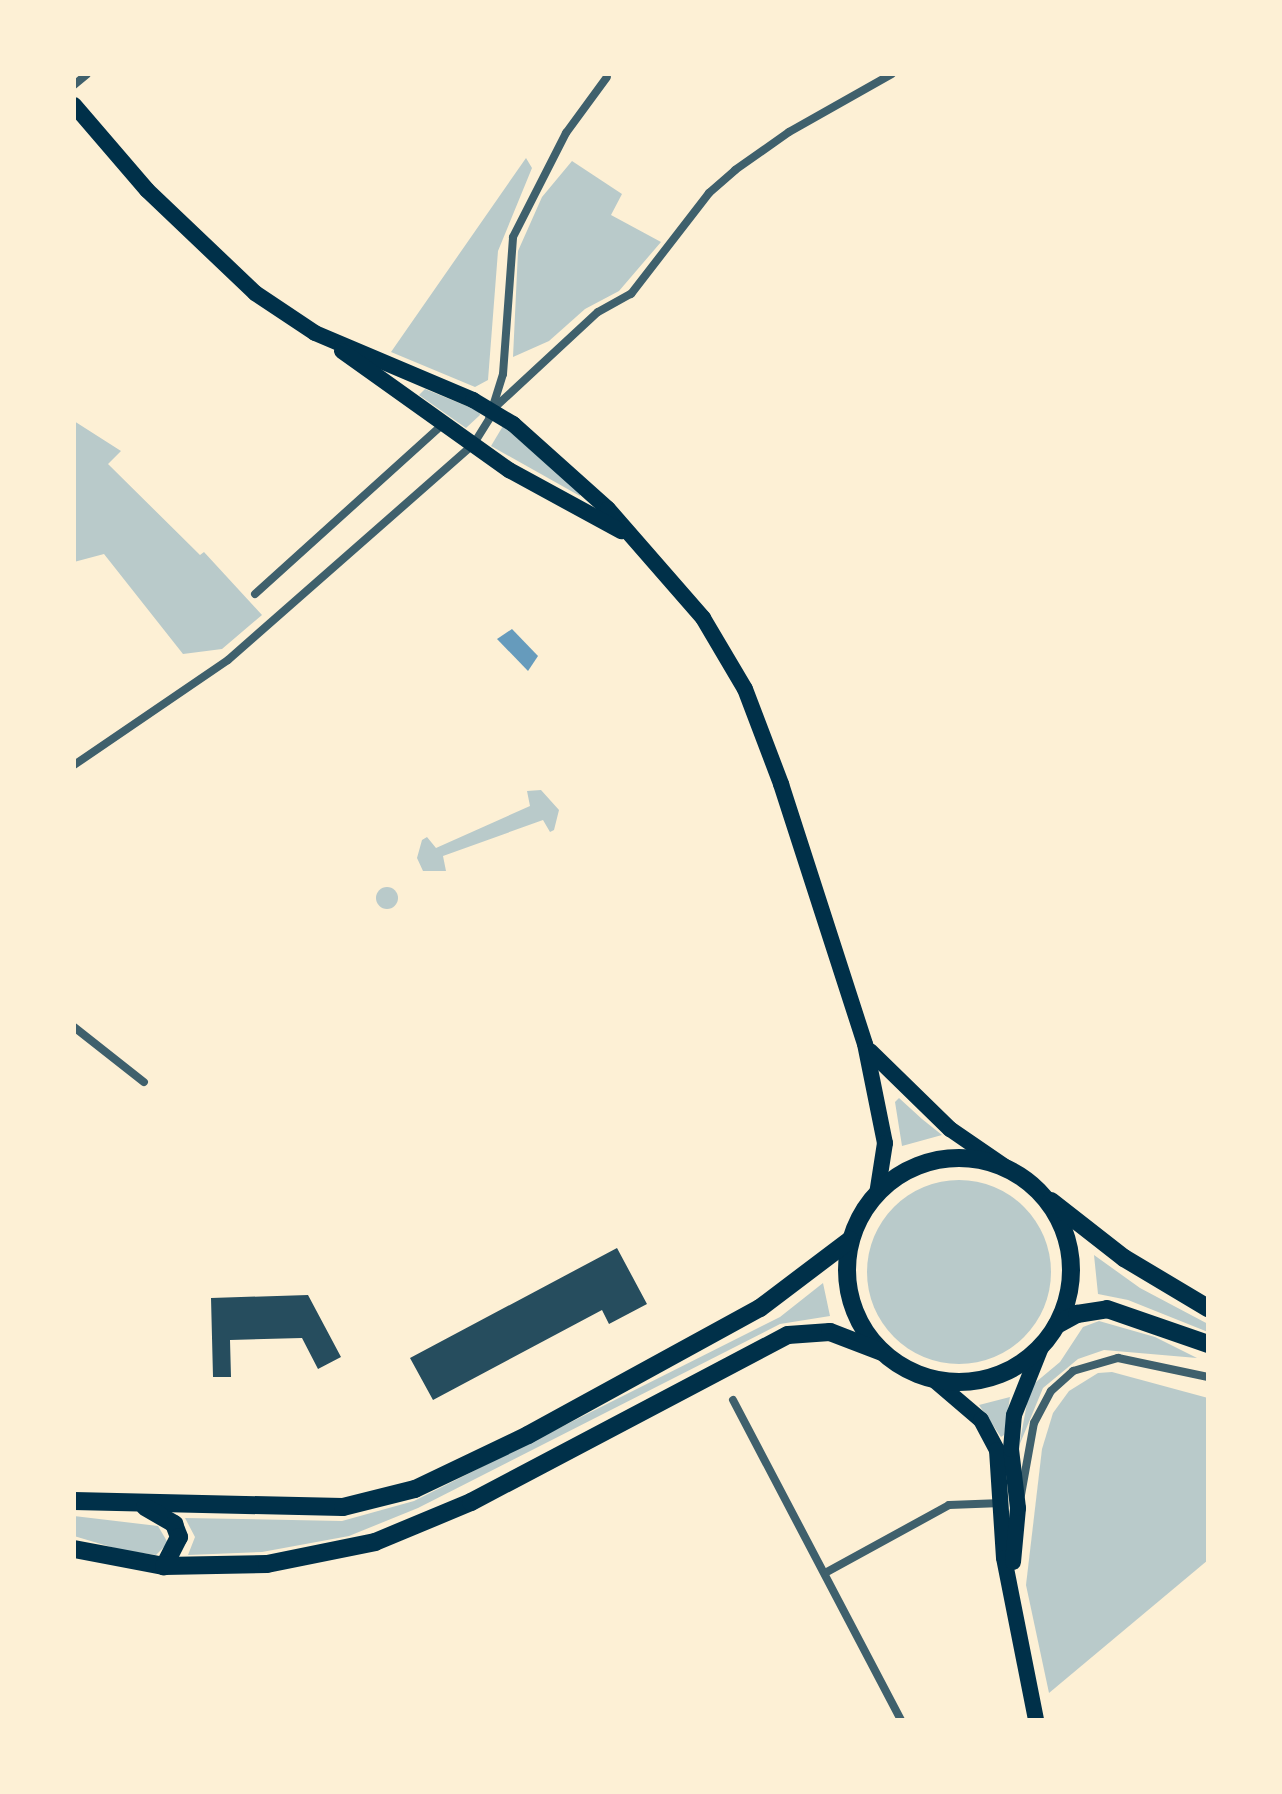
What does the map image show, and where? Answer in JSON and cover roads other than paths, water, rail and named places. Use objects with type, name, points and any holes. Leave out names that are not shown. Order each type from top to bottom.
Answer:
[{"type":"main road","points":[[74,105],[147,190],[234,275],[473,445],[633,537]]},
{"type":"main road","points":[[315,333],[492,410],[633,537],[703,618],[745,689],[865,1044],[885,1143],[877,1194]]},
{"type":"main road","points":[[865,1044],[886,1072],[938,1119],[1036,1189],[1124,1258],[1208,1308]]},
{"type":"main road","points":[[74,1501],[143,1506],[343,1507],[415,1489],[528,1435],[760,1308],[850,1240],[877,1194],[900,1175],[942,1159],[972,1159],[1014,1173]]},
{"type":"main road","points":[[1036,1189],[1056,1215],[1069,1254],[1069,1294],[1057,1325],[1041,1347],[1014,1415],[1011,1449],[1010,1592],[1036,1720]]},
{"type":"main road","points":[[850,1240],[846,1271],[851,1300],[882,1352]]},
{"type":"main road","points":[[1057,1325],[1077,1314],[1107,1309],[1208,1344]]},
{"type":"main road","points":[[74,1549],[164,1566],[267,1564],[375,1542],[471,1502],[788,1335],[830,1332],[882,1352],[933,1379],[967,1406],[992,1436],[1011,1506]]},
{"type":"main road","points":[[933,1379],[991,1378],[1041,1347]]},
{"type":"main road","points":[[143,1506],[174,1524],[179,1537],[164,1566]]},
{"type":"street","points":[[74,85],[87,74]]},
{"type":"street","points":[[492,410],[598,312],[631,294],[709,193],[735,170],[789,132],[892,74]]},
{"type":"street","points":[[74,765],[228,660],[473,445],[492,410],[503,374],[513,237],[566,133],[607,77]]},
{"type":"street","points":[[410,401],[423,378]]},
{"type":"street","points":[[255,594],[443,424]]},
{"type":"street","points":[[74,1027],[144,1082]]},
{"type":"street","points":[[825,1573],[949,1505],[1011,1506],[1034,1423],[1051,1391],[1073,1371],[1118,1358],[1208,1377]]},
{"type":"street","points":[[733,1400],[901,1720]]},
{"type":"water","points":[[512,629],[538,656],[528,671],[497,639]]}]
